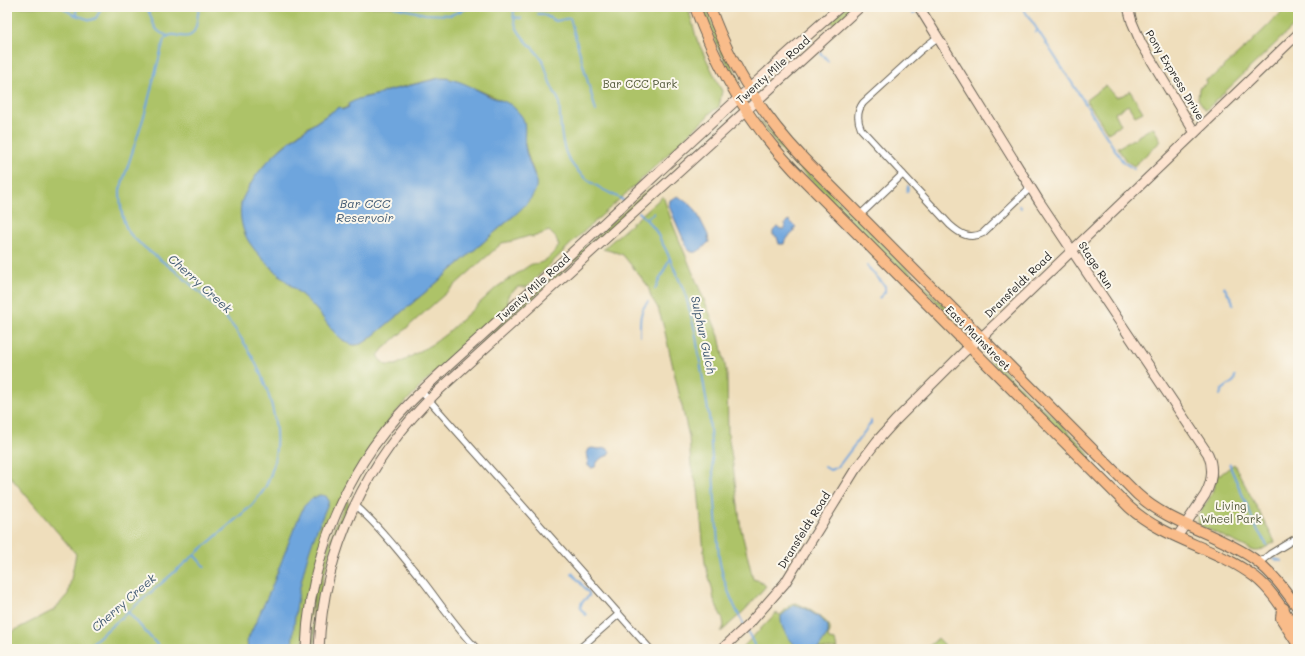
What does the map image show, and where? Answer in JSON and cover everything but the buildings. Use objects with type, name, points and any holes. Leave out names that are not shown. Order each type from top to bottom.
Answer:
[{"type":"highway","points":[[1283,609],[1282,618],[1298,643]]},
{"type":"main road","name":"East Mainstreet","points":[[695,7],[714,55],[738,98],[762,133],[784,160],[1113,491],[1140,516],[1177,537],[1235,564],[1255,577],[1270,592],[1298,632]]},
{"type":"main road","name":"East Mainstreet","points":[[710,7],[727,49],[756,101],[796,151],[1136,494],[1153,508],[1185,525],[1236,548],[1259,563],[1280,583],[1298,608]]},
{"type":"main road","name":"Twenty Mile Road","points":[[306,649],[309,613],[318,565],[333,521],[353,478],[380,438],[402,410],[421,390],[587,239],[738,98],[840,7]]},
{"type":"main road","name":"Twenty Mile Road","points":[[319,649],[323,608],[330,574],[340,540],[355,505],[371,475],[388,448],[415,413],[860,7]]},
{"type":"main road","name":"Stage Run","points":[[919,7],[1031,187],[1209,456],[1212,470],[1209,488],[1177,537]]},
{"type":"main road","name":"Pony Express Drive","points":[[1128,7],[1136,32],[1144,49],[1196,133]]},
{"type":"main road","name":"Dransfeldt Road","points":[[725,646],[749,624],[772,599],[792,573],[852,476],[869,451],[894,421],[1298,34]]},
{"type":"main road","points":[[355,505],[352,502],[351,494],[380,446],[380,438]]},
{"type":"main road","points":[[1113,491],[1117,489],[1121,490],[1144,508],[1153,508]]},
{"type":"main road","points":[[1205,550],[1216,550],[1250,565],[1259,563]]},
{"type":"main road","points":[[309,613],[312,625],[311,649]]},
{"type":"street","points":[[938,37],[864,102],[859,110],[858,121],[862,130],[955,229],[967,236],[976,236],[983,233],[1031,187]]},
{"type":"street","points":[[860,215],[903,174]]},
{"type":"street","points":[[421,390],[650,649]]},
{"type":"street","points":[[355,505],[372,520],[477,649]]},
{"type":"street","points":[[1259,563],[1270,554],[1298,537]]},
{"type":"street","points":[[579,649],[619,614]]},
{"type":"green space","name":"Bar CCC Park","points":[[7,7],[688,7],[697,40],[722,91],[719,107],[711,112],[527,287],[518,287],[508,295],[508,306],[426,381],[391,417],[330,519],[302,649],[7,649],[7,637],[15,630],[54,610],[68,594],[76,554],[7,473]],"holes":[[[447,78],[498,99],[516,110],[522,119],[524,141],[536,178],[517,213],[368,340],[363,343],[353,345],[338,336],[319,312],[258,253],[249,240],[244,227],[242,206],[243,199],[258,173],[278,151],[314,123],[340,107],[341,110],[364,97],[377,95],[383,92],[434,79]],[[549,231],[556,238],[559,246],[542,262],[530,265],[497,287],[446,334],[434,343],[396,365],[386,365],[379,359],[378,356],[383,349],[502,243],[529,236],[533,237]]]},
{"type":"green space","points":[[701,7],[705,7],[739,80],[738,81],[736,80],[719,49]]},
{"type":"green space","points":[[846,7],[855,7],[835,24],[831,22],[832,19]]},
{"type":"green space","points":[[1287,7],[1298,7],[1298,22],[1206,110],[1198,99],[1199,88],[1207,83],[1206,80],[1217,74]]},
{"type":"green space","points":[[1106,85],[1116,97],[1130,91],[1143,112],[1135,116],[1128,105],[1115,113],[1121,125],[1108,133],[1086,100]]},
{"type":"green space","points":[[757,116],[791,157],[834,195],[958,320],[966,331],[914,280],[876,246],[780,149]]},
{"type":"green space","points":[[1153,127],[1161,141],[1134,166],[1126,161],[1117,147],[1133,139],[1134,140]]},
{"type":"green space","points":[[649,189],[652,191],[474,353],[492,331]]},
{"type":"green space","points":[[663,196],[673,225],[719,336],[727,375],[728,434],[741,529],[753,579],[760,581],[766,586],[745,610],[721,632],[724,626],[723,620],[714,600],[705,563],[698,489],[691,466],[689,437],[658,308],[651,297],[648,286],[623,255],[603,249]]},
{"type":"green space","points":[[986,353],[1032,399],[1052,415],[1087,451],[1090,461],[989,360]]},
{"type":"green space","name":"Living Wheel Park","points":[[1234,464],[1275,542],[1259,551],[1254,551],[1199,525],[1198,517],[1211,495],[1217,473],[1220,475]]},
{"type":"green space","points":[[347,500],[349,504],[335,539],[324,575],[317,612],[314,649],[312,649],[314,597],[322,563],[337,521]]},
{"type":"green space","points":[[796,603],[814,612],[827,622],[830,628],[828,637],[829,639],[835,640],[837,649],[741,649],[776,613],[780,615],[791,604]]},
{"type":"green space","points":[[938,638],[944,644],[945,649],[926,649]]},
{"type":"water","name":"Bar CCC Reservoir","points":[[440,78],[447,78],[473,87],[491,97],[506,102],[520,114],[524,121],[525,146],[536,181],[536,187],[527,203],[517,213],[434,285],[368,340],[363,343],[353,345],[337,336],[313,306],[270,267],[255,250],[247,238],[242,223],[240,209],[242,200],[257,175],[276,153],[299,134],[336,109],[340,107],[342,110],[349,107],[348,104],[358,99]]},
{"type":"water","points":[[678,196],[695,209],[708,235],[709,242],[696,252],[690,251],[687,248],[669,206],[670,200]]},
{"type":"water","points":[[789,220],[796,227],[793,230],[795,231],[785,240],[784,244],[779,244],[777,237],[773,235],[773,231],[777,227],[784,229],[785,224]]},
{"type":"water","points":[[606,448],[610,452],[597,463],[595,467],[592,468],[588,466],[587,453],[589,449]]},
{"type":"water","points":[[320,495],[326,496],[329,501],[313,539],[302,576],[294,624],[292,649],[248,649],[247,641],[271,589],[304,506],[313,498]]},
{"type":"water","points":[[794,605],[802,607],[812,613],[828,626],[828,634],[818,649],[800,649],[796,646],[792,649],[794,644],[783,628],[781,616]]},
{"type":"waterway","points":[[62,7],[72,14],[91,20],[96,18],[102,7]]},
{"type":"waterway","points":[[75,7],[77,15]]},
{"type":"waterway","points":[[146,7],[155,27],[161,33],[166,35]]},
{"type":"waterway","name":"Cherry Creek","points":[[85,649],[250,507],[265,488],[273,468],[276,447],[276,426],[272,406],[257,365],[235,329],[216,307],[179,274],[132,236],[124,222],[120,200],[120,190],[145,113],[164,39],[171,35],[185,37],[191,35],[195,29],[200,7]]},
{"type":"waterway","name":"Cherry Creek","points":[[394,7],[425,14],[451,15],[470,7]]},
{"type":"waterway","name":"Sulphur Gulch","points":[[514,7],[515,23],[518,30],[541,58],[545,65],[550,84],[559,101],[562,139],[569,160],[575,169],[585,177],[600,188],[624,201]]},
{"type":"waterway","points":[[1022,7],[1037,29],[1036,32]]},
{"type":"waterway","points":[[538,14],[542,14],[556,21],[570,18],[596,111]]},
{"type":"waterway","name":"Sulphur Gulch","points":[[513,17],[521,18]]},
{"type":"waterway","points":[[1037,29],[1123,162],[1134,169]]},
{"type":"waterway","points":[[824,56],[828,61]]},
{"type":"waterway","points":[[907,192],[908,186]]},
{"type":"waterway","name":"Sulphur Gulch","points":[[639,212],[654,228],[666,250],[685,293],[695,331],[709,416],[719,558],[728,592],[744,625]]},
{"type":"waterway","points":[[646,219],[654,213]]},
{"type":"waterway","points":[[655,289],[670,258]]},
{"type":"waterway","points":[[867,266],[885,286],[885,292],[879,298]]},
{"type":"waterway","points":[[1224,287],[1233,304]]},
{"type":"waterway","points":[[640,336],[640,322],[642,313],[648,302]]},
{"type":"waterway","points":[[1220,395],[1222,390],[1234,381],[1235,376]]},
{"type":"waterway","points":[[825,467],[830,470],[838,467],[871,421]]},
{"type":"waterway","points":[[1230,464],[1247,505]]},
{"type":"waterway","points":[[1248,507],[1255,526],[1267,545]]},
{"type":"waterway","points":[[194,555],[205,567]]},
{"type":"waterway","points":[[1274,559],[1282,561]]},
{"type":"waterway","points":[[572,573],[589,593],[589,596],[582,602],[580,608],[586,615]]},
{"type":"waterway","points":[[128,612],[161,649]]},
{"type":"waterway","name":"Sulphur Gulch","points":[[747,630],[756,649]]}]
